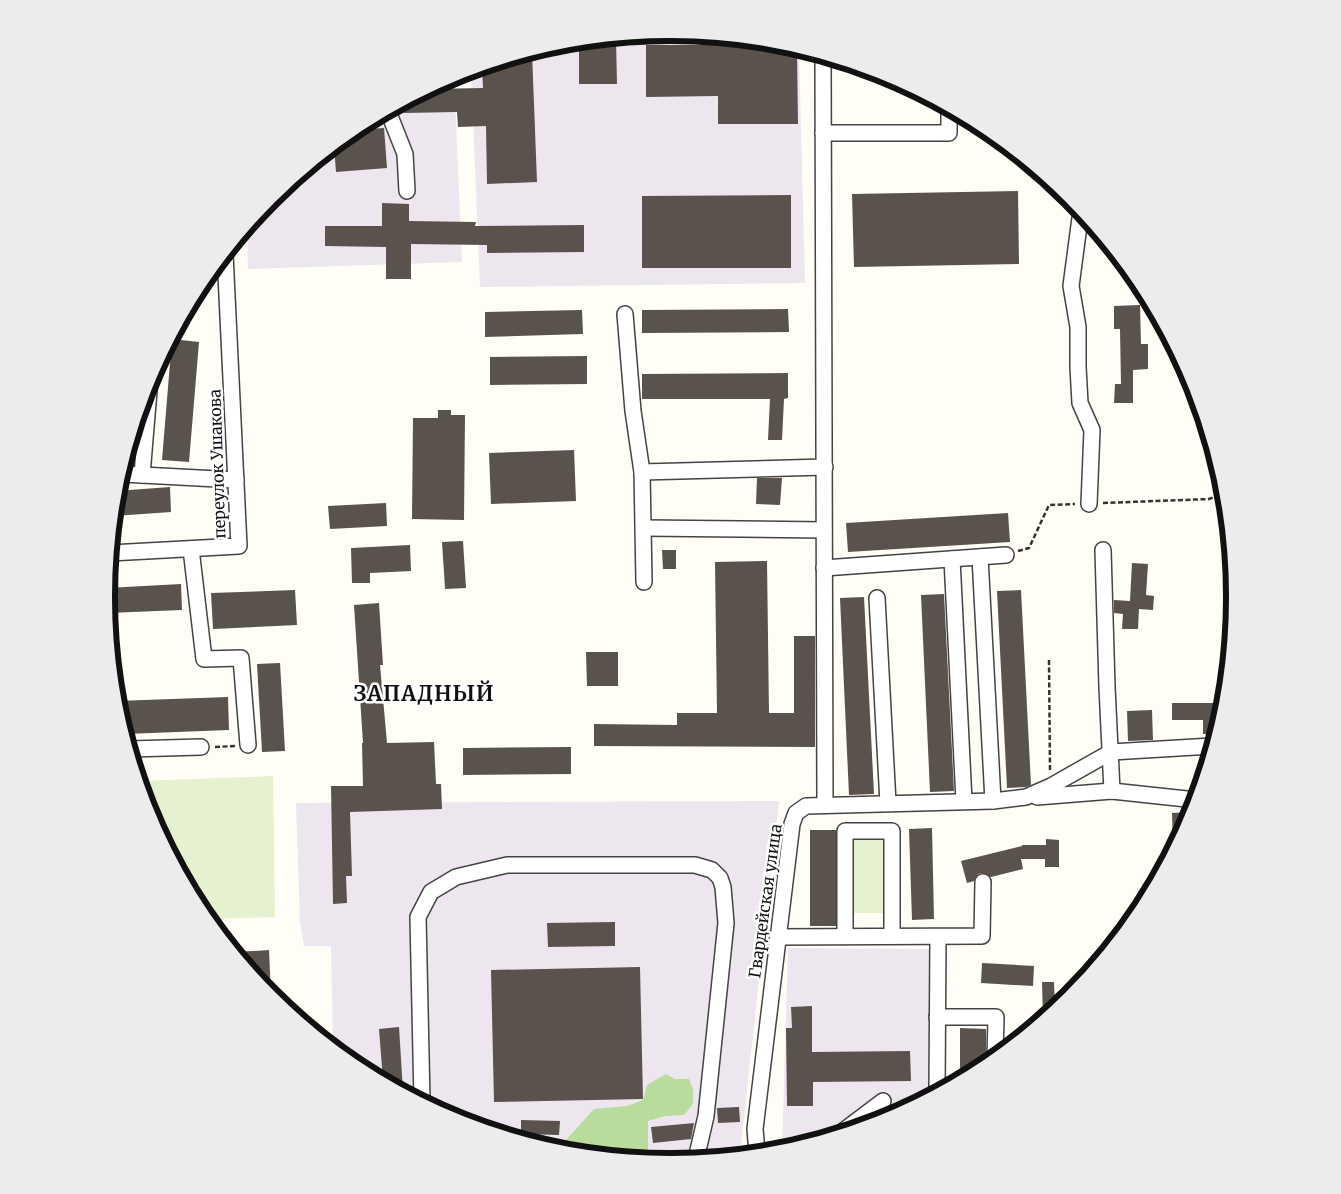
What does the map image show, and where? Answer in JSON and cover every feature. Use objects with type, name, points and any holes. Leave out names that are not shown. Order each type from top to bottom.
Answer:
[{"type":"street","points":[[823,63],[825,805]]},
{"type":"street","points":[[391,117],[405,154],[407,191]]},
{"type":"street","points":[[823,133],[949,133],[949,117]]},
{"type":"street","points":[[1079,222],[1071,286],[1078,326],[1080,404],[1092,430],[1089,504]]},
{"type":"street","name":"переулок Ушакова","points":[[117,553],[239,546],[226,265]]},
{"type":"street","points":[[625,314],[642,472],[644,582]]},
{"type":"street","points":[[142,475],[148,409]]},
{"type":"street","points":[[642,472],[825,467]]},
{"type":"street","points":[[129,474],[236,480]]},
{"type":"street","points":[[644,528],[824,530]]},
{"type":"street","points":[[191,549],[204,659],[241,658],[248,745]]},
{"type":"street","points":[[1103,550],[1112,791]]},
{"type":"street","points":[[824,568],[1006,555]]},
{"type":"street","points":[[980,557],[993,801]]},
{"type":"street","points":[[952,559],[964,802]]},
{"type":"street","points":[[877,598],[888,803]]},
{"type":"street","points":[[1026,797],[1051,786],[1111,752],[1205,746]]},
{"type":"street","points":[[136,749],[201,747]]},
{"type":"street","points":[[1026,797],[1112,791],[1188,799]]},
{"type":"street","name":"Гвардейская улица","points":[[756,1146],[755,1129],[777,937],[792,824],[796,813],[806,806],[993,801],[1026,797]]},
{"type":"street","points":[[845,936],[845,831],[892,831],[892,936]]},
{"type":"street","points":[[422,1093],[418,917],[431,892],[456,877],[507,865],[695,865],[712,870],[720,878],[726,904],[726,923],[706,1116],[698,1152]]},
{"type":"street","points":[[777,937],[982,936],[983,882]]},
{"type":"street","points":[[937,1084],[938,937]]},
{"type":"street","points":[[937,1017],[996,1016],[995,1048]]},
{"type":"street","points":[[859,1119],[883,1101]]},
{"type":"path","points":[[1006,555],[1029,548],[1049,505],[1209,499],[1217,496]]},
{"type":"path","points":[[1048,660],[1051,786]]},
{"type":"path","points":[[201,747],[248,745]]},
{"type":"shaded area","points":[[634,42],[707,42],[743,46],[799,57],[805,283],[480,287],[471,79],[527,60],[562,52]]},
{"type":"shaded area","points":[[454,86],[462,262],[248,269],[247,238],[304,179],[362,135],[393,116]]},
{"type":"shaded area","points":[[779,801],[741,1148],[707,1152],[634,1152],[562,1142],[527,1134],[458,1110],[425,1095],[393,1078],[333,1039],[331,946],[304,946],[300,922],[296,803]]},
{"type":"shaded area","points":[[788,948],[931,949],[928,1089],[883,1110],[849,1123],[782,1141]]},
{"type":"green space","points":[[273,776],[275,917],[218,919],[189,875],[172,843],[146,781]]},
{"type":"green space","points":[[845,831],[892,831],[892,913],[845,913]]},
{"type":"green space","points":[[666,1074],[675,1079],[689,1079],[693,1089],[693,1104],[684,1115],[665,1116],[648,1121],[648,1152],[598,1148],[565,1142],[594,1109],[627,1106],[643,1100],[647,1085]]},
{"type":"building","points":[[616,44],[617,84],[579,84],[579,49]]},
{"type":"building","points":[[646,45],[734,45],[797,56],[798,124],[718,124],[718,96],[646,97]]},
{"type":"building","points":[[532,59],[537,182],[487,184],[486,126],[458,127],[457,112],[404,113],[404,110],[448,89],[483,88],[482,75]]},
{"type":"building","points":[[384,128],[387,168],[336,172],[335,154],[372,129]]},
{"type":"building","points":[[1018,191],[1019,264],[854,267],[852,194]]},
{"type":"building","points":[[791,195],[791,268],[642,268],[642,196]]},
{"type":"building","points":[[382,203],[409,204],[409,221],[476,222],[475,226],[584,225],[584,252],[487,253],[487,245],[411,244],[411,279],[386,279],[386,247],[325,246],[325,226],[382,226]]},
{"type":"building","points":[[1140,305],[1141,344],[1148,344],[1148,369],[1133,370],[1133,403],[1114,403],[1115,384],[1121,384],[1120,329],[1114,329],[1114,306]]},
{"type":"building","points":[[788,309],[789,332],[642,333],[642,310]]},
{"type":"building","points":[[582,310],[583,334],[485,337],[485,312]]},
{"type":"building","points":[[178,340],[199,342],[189,462],[162,460],[171,354]]},
{"type":"building","points":[[587,356],[587,384],[490,385],[490,357]]},
{"type":"building","points":[[788,373],[788,398],[784,399],[782,440],[768,440],[770,399],[642,399],[642,374]]},
{"type":"building","points":[[438,410],[451,410],[451,415],[465,415],[464,520],[412,519],[413,418],[438,418]]},
{"type":"building","points":[[574,450],[576,501],[491,504],[489,453]]},
{"type":"building","points":[[757,478],[782,478],[780,505],[756,504]]},
{"type":"building","points":[[170,487],[171,512],[121,515],[125,490]]},
{"type":"building","points":[[386,503],[387,526],[330,529],[328,506]]},
{"type":"building","points":[[1008,513],[1010,542],[848,552],[846,523]]},
{"type":"building","points":[[463,541],[466,588],[445,589],[442,542]]},
{"type":"building","points":[[410,545],[411,571],[370,573],[370,583],[352,583],[351,548]]},
{"type":"building","points":[[662,550],[676,550],[676,569],[663,569]]},
{"type":"building","points":[[767,561],[769,713],[794,713],[794,636],[815,636],[815,747],[594,746],[594,724],[677,725],[677,713],[717,713],[715,562]]},
{"type":"building","points":[[1132,563],[1148,564],[1146,595],[1154,596],[1153,610],[1139,609],[1138,629],[1122,629],[1123,614],[1114,613],[1114,600],[1130,601]]},
{"type":"building","points":[[181,584],[182,610],[115,613],[115,588]]},
{"type":"building","points":[[295,590],[297,625],[213,629],[211,593]]},
{"type":"building","points":[[1021,590],[1031,785],[1007,788],[997,591]]},
{"type":"building","points":[[944,594],[954,791],[930,792],[921,595]]},
{"type":"building","points":[[864,597],[874,794],[849,795],[840,598]]},
{"type":"building","points":[[379,603],[383,665],[380,665],[387,743],[434,742],[436,784],[441,784],[442,809],[350,812],[352,876],[346,876],[347,903],[333,904],[331,786],[363,786],[363,743],[354,605]]},
{"type":"building","points":[[586,652],[618,652],[618,686],[587,686]]},
{"type":"building","points":[[280,663],[285,751],[262,752],[257,664]]},
{"type":"building","points":[[228,697],[229,730],[132,734],[124,701]]},
{"type":"building","points":[[1172,703],[1216,703],[1209,734],[1203,734],[1203,720],[1172,720]]},
{"type":"building","points":[[1152,710],[1153,740],[1128,741],[1127,711]]},
{"type":"building","points":[[571,747],[571,774],[463,775],[463,748]]},
{"type":"building","points":[[1183,812],[1173,835],[1172,813]]},
{"type":"building","points":[[932,828],[934,919],[912,920],[909,829]]},
{"type":"building","points":[[810,830],[836,830],[836,926],[810,926]]},
{"type":"building","points":[[1046,839],[1059,840],[1059,867],[1045,867],[1045,859],[1021,859],[1023,869],[991,877],[983,873],[978,874],[974,881],[967,883],[961,861],[1022,845],[1046,845]]},
{"type":"building","points":[[615,922],[615,946],[548,947],[547,923]]},
{"type":"building","points":[[269,950],[270,982],[253,963],[244,951]]},
{"type":"building","points":[[982,963],[1034,966],[1033,986],[981,983]]},
{"type":"building","points":[[640,967],[643,1099],[494,1102],[491,970]]},
{"type":"building","points":[[1042,982],[1054,982],[1055,998],[1043,1009]]},
{"type":"building","points":[[812,1006],[812,1052],[910,1051],[911,1081],[813,1082],[813,1106],[787,1106],[786,1028],[792,1028],[791,1007]]},
{"type":"building","points":[[399,1027],[403,1083],[382,1071],[379,1029]]},
{"type":"building","points":[[960,1028],[986,1029],[986,1054],[960,1071]]},
{"type":"building","points":[[739,1107],[740,1122],[718,1123],[717,1108]]},
{"type":"building","points":[[521,1120],[560,1121],[559,1135],[528,1134],[521,1132]]},
{"type":"building","points":[[694,1123],[691,1139],[653,1143],[651,1127]]},
{"type":"district","name":"ЗАПАДНЫЙ","points":[[424,694]]}]
